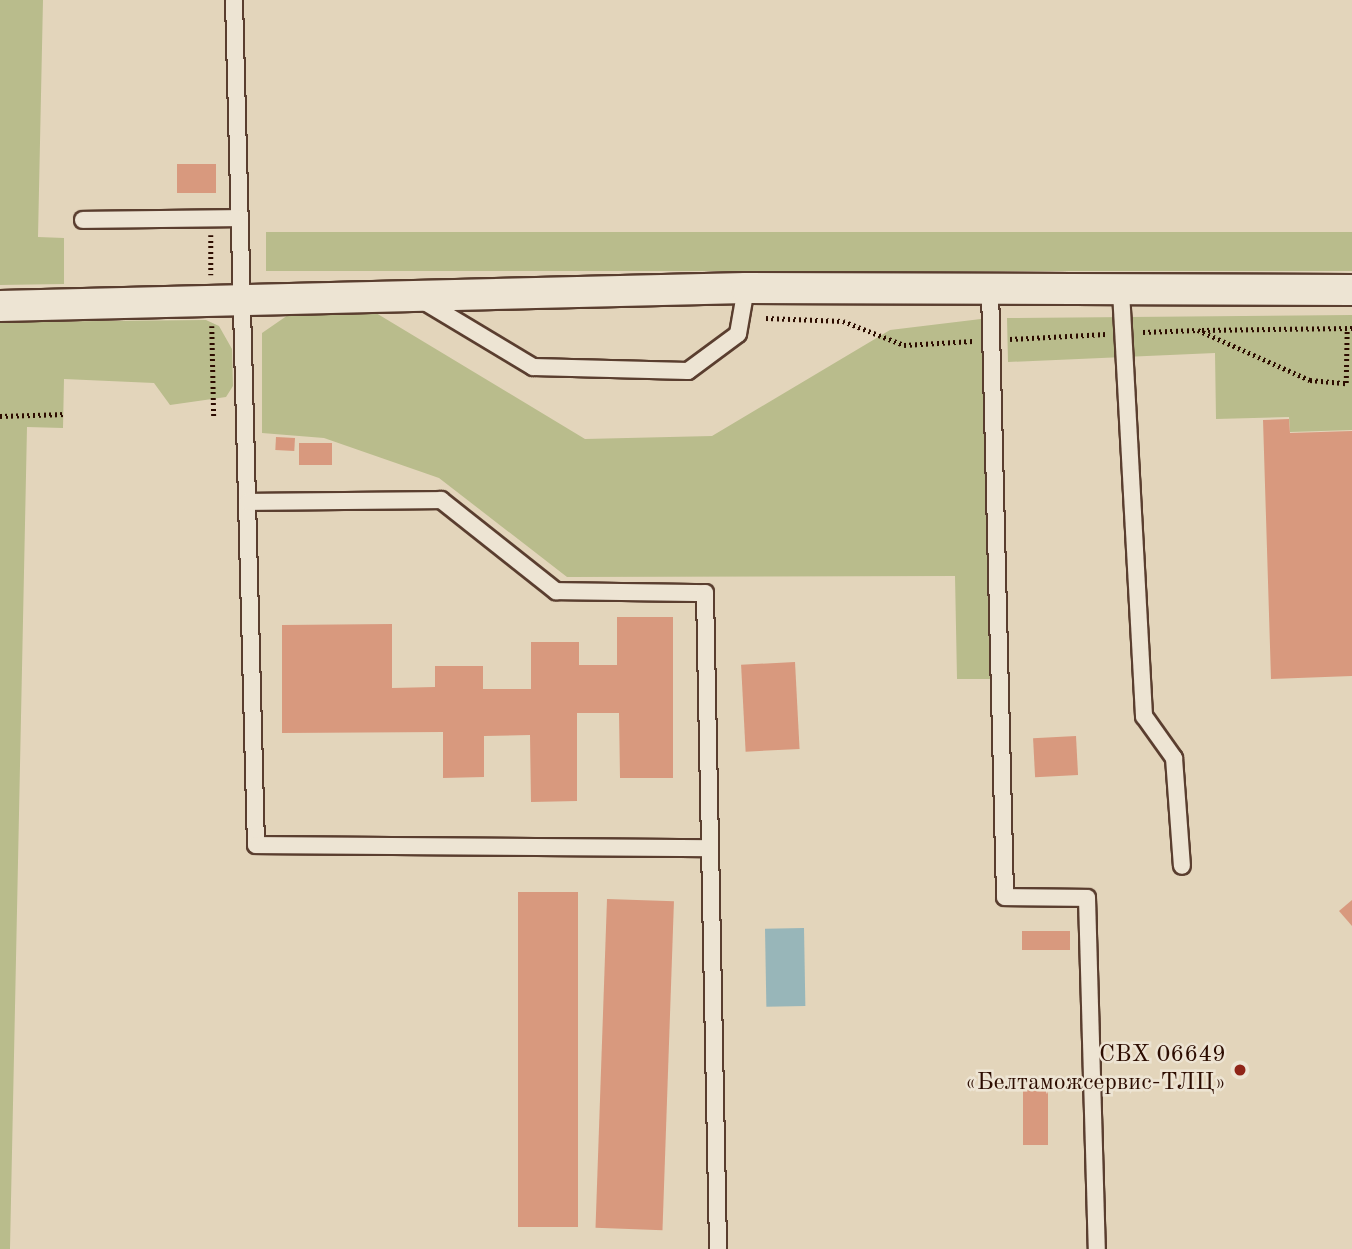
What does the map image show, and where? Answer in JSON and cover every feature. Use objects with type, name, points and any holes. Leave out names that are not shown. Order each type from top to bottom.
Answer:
[{"type":"street","points":[[0,306],[412,295],[743,303],[990,290],[1352,290]]},
{"type":"lane","points":[[234,0],[256,845],[708,848]]},
{"type":"lane","points":[[83,220],[238,218]]},
{"type":"lane","points":[[990,290],[1005,897],[1087,898],[1097,1249]]},
{"type":"lane","points":[[1121,291],[1144,716],[1174,758],[1182,866]]},
{"type":"lane","points":[[412,295],[533,367],[688,371],[738,334],[743,303]]},
{"type":"lane","points":[[248,502],[441,500],[555,591],[705,593],[718,1249]]},
{"type":"path","points":[[743,303],[843,321],[904,345],[1198,330],[1350,328],[1346,383],[1310,380],[1198,330]]},
{"type":"path","points":[[0,416],[66,414]]},
{"type":"green space","points":[[0,0],[43,0],[38,237],[64,238],[64,284],[0,285]]},
{"type":"green space","points":[[266,232],[1352,232],[1352,271],[266,271]]},
{"type":"green space","points":[[291,313],[376,313],[585,439],[712,436],[890,330],[981,319],[992,679],[957,679],[955,576],[567,577],[439,478],[324,438],[262,433],[262,333]]},
{"type":"green space","points":[[1352,315],[1352,430],[1290,432],[1289,417],[1216,419],[1215,353],[1008,362],[1007,318]]},
{"type":"green space","points":[[206,320],[219,326],[232,349],[233,386],[226,397],[170,405],[154,383],[64,379],[63,428],[27,427],[10,1249],[0,1249],[0,322]]},
{"type":"water","points":[[804,928],[805,1006],[766,1007],[765,929]]},
{"type":"building","points":[[177,164],[216,164],[216,193],[177,193]]},
{"type":"building","points":[[1289,419],[1290,433],[1352,431],[1352,676],[1271,679],[1263,420]]},
{"type":"building","points":[[276,437],[295,438],[294,451],[275,450]]},
{"type":"building","points":[[299,443],[332,443],[332,465],[299,465]]},
{"type":"building","points":[[617,617],[673,617],[673,778],[620,778],[619,713],[577,713],[577,801],[531,802],[530,735],[484,736],[484,777],[443,778],[443,732],[282,733],[282,625],[392,624],[392,688],[435,687],[435,666],[483,666],[483,689],[531,689],[531,642],[579,642],[579,665],[617,665]]},
{"type":"building","points":[[795,662],[800,749],[746,752],[741,665]]},
{"type":"building","points":[[1076,736],[1078,775],[1035,777],[1033,738]]},
{"type":"building","points":[[518,892],[578,892],[578,1227],[518,1227]]},
{"type":"building","points":[[607,899],[674,901],[662,1230],[596,1228]]},
{"type":"building","points":[[1352,900],[1352,926],[1339,911]]},
{"type":"building","points":[[1022,931],[1070,931],[1070,950],[1022,950]]},
{"type":"building","points":[[1023,1090],[1048,1090],[1048,1145],[1023,1145]]},
{"type":"place","name":"СВХ 06649 «Белтаможсервис-ТЛЦ»","points":[[1240,1070]]}]
